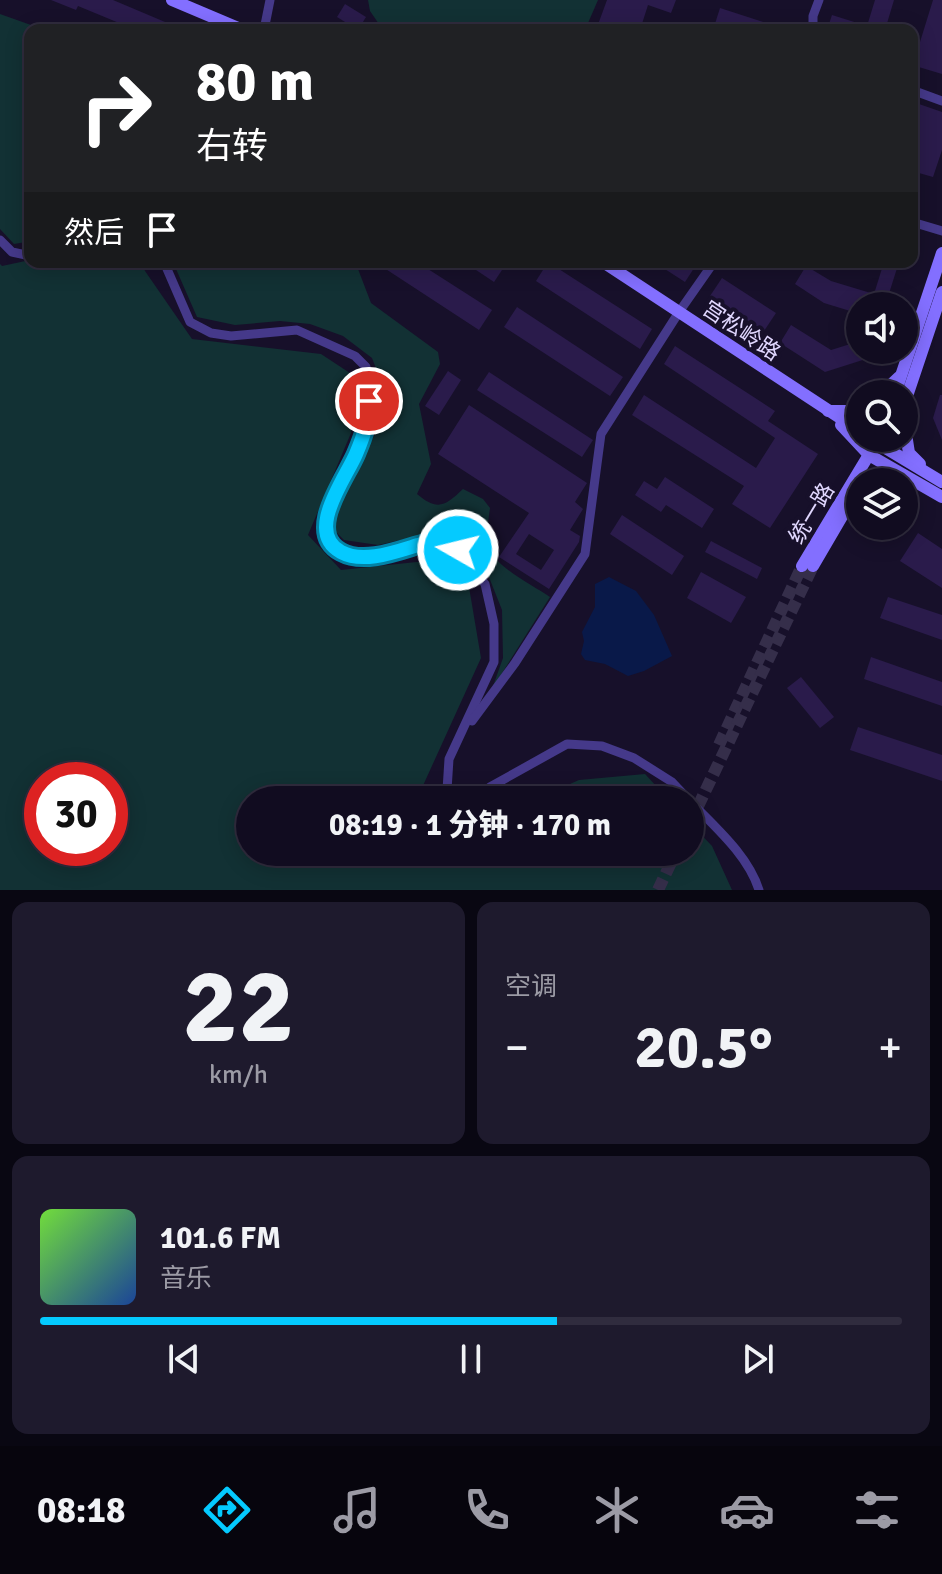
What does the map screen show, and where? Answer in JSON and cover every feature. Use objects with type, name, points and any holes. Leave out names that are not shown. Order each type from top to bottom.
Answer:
[{"type":"main road","points":[[172,0],[229,24]]},
{"type":"main road","points":[[899,380],[942,253]]},
{"type":"main road","name":"宫松岭路","points":[[612,268],[846,422]]},
{"type":"main road","points":[[912,380],[942,292]]},
{"type":"main road","points":[[896,380],[901,375]]},
{"type":"main road","points":[[828,411],[846,411]]},
{"type":"main road","points":[[828,411],[846,423]]},
{"type":"main road","points":[[884,452],[899,468]]},
{"type":"main road","points":[[890,452],[936,478]]},
{"type":"main road","points":[[909,452],[936,478]]},
{"type":"main road","points":[[918,483],[942,497]]},
{"type":"main road","name":"统一路","points":[[846,499],[808,566],[846,508]]},
{"type":"street","points":[[265,24],[270,0]]},
{"type":"street","points":[[813,24],[819,0]]},
{"type":"street","points":[[918,92],[942,101]]},
{"type":"street","points":[[918,224],[942,231]]},
{"type":"street","points":[[0,240],[12,252],[24,255]]},
{"type":"street","points":[[167,268],[190,322],[211,333],[231,336],[297,330],[355,356],[366,367],[370,382],[369,420],[355,458],[338,486],[328,512],[326,533],[334,548],[346,555],[378,557],[436,540],[458,550],[485,584],[494,624],[494,662],[449,759],[447,786]]},
{"type":"street","points":[[449,759],[585,554],[601,434],[710,268]]},
{"type":"street","points":[[492,786],[567,744],[602,746],[634,758],[676,786]]},
{"type":"street","points":[[704,815],[728,840],[755,878],[759,890]]},
{"type":"green space","points":[[368,0],[598,0],[588,24],[379,24],[370,11]]},
{"type":"green space","points":[[0,14],[28,24],[24,24],[24,242],[14,244],[0,229]]},
{"type":"green space","points":[[24,261],[24,268],[144,268],[192,339],[321,354],[359,379],[351,433],[308,535],[341,570],[426,561],[469,587],[481,658],[423,786],[236,786],[236,866],[704,866],[704,838],[712,846],[732,890],[0,890],[0,264]]},
{"type":"green space","points":[[176,268],[358,268],[371,303],[438,352],[440,364],[419,404],[431,464],[417,494],[436,505],[447,502],[463,489],[483,499],[490,508],[488,537],[496,559],[550,597],[492,689],[503,658],[502,610],[485,567],[455,540],[423,535],[378,545],[344,540],[336,532],[333,510],[378,429],[379,376],[372,358],[343,336],[310,324],[280,321],[235,325],[197,317]]},
{"type":"green space","points":[[645,774],[656,786],[566,786],[579,780]]},
{"type":"water","points":[[609,577],[636,591],[654,615],[672,656],[628,676],[605,664],[585,660],[581,654],[584,641],[582,632],[595,607],[595,584]]},
{"type":"building","points":[[51,0],[113,0],[170,24],[122,24],[78,6],[76,10]]},
{"type":"building","points":[[607,0],[676,0],[671,13],[648,5],[642,24],[598,24]]},
{"type":"building","points":[[875,0],[894,0],[887,24],[868,24]]},
{"type":"building","points":[[933,0],[942,0],[942,74],[918,67],[920,42]]},
{"type":"building","points":[[345,4],[366,17],[362,24],[348,24],[337,17]]},
{"type":"building","points":[[720,8],[770,24],[715,24]]},
{"type":"building","points":[[832,15],[861,24],[829,24]]},
{"type":"building","points":[[919,104],[942,112],[942,150],[933,177],[918,173]]},
{"type":"building","points":[[384,268],[426,268],[492,310],[479,330]]},
{"type":"building","points":[[473,268],[502,270],[494,282]]},
{"type":"building","points":[[544,268],[557,268],[652,329],[640,349],[536,281]]},
{"type":"building","points":[[663,268],[694,268],[685,282]]},
{"type":"building","points":[[805,268],[831,281],[867,292],[846,292],[846,310],[824,303],[795,284]]},
{"type":"building","points":[[882,268],[897,268],[889,292],[875,292]]},
{"type":"building","points":[[722,278],[776,313],[764,331],[710,296]]},
{"type":"building","points":[[517,307],[623,377],[610,396],[504,327]]},
{"type":"building","points":[[791,325],[831,350],[846,345],[846,364],[850,364],[825,372],[780,343]]},
{"type":"building","points":[[675,346],[775,411],[768,421],[818,454],[770,528],[732,504],[744,486],[632,415],[644,395],[756,468],[775,438],[664,364]]},
{"type":"building","points":[[448,371],[461,380],[439,415],[425,406]]},
{"type":"building","points":[[489,372],[593,440],[582,457],[477,390]]},
{"type":"building","points":[[942,395],[942,440],[933,418]]},
{"type":"building","points":[[469,405],[587,483],[575,502],[583,509],[570,530],[580,536],[579,542],[549,589],[499,557],[529,513],[438,454]],"holes":[[[529,534],[554,550],[541,570],[516,554]]]},
{"type":"building","points":[[665,477],[714,509],[702,528],[666,505],[661,512],[635,495],[644,481],[657,489]]},
{"type":"building","points":[[622,515],[684,556],[672,575],[610,534]]},
{"type":"building","points":[[918,533],[942,549],[942,588],[900,561],[914,540],[918,540]]},
{"type":"building","points":[[711,541],[762,568],[757,579],[705,552]]},
{"type":"building","points":[[701,572],[746,597],[731,623],[687,598]]},
{"type":"building","points":[[888,597],[942,615],[942,640],[880,618]]},
{"type":"building","points":[[871,657],[942,682],[942,706],[864,679]]},
{"type":"building","points":[[801,677],[834,717],[820,728],[787,688]]},
{"type":"building","points":[[858,727],[942,755],[942,781],[850,750]]},
{"type":"tunnel","points":[[719,745],[802,566]]},
{"type":"tunnel","points":[[704,794],[813,566]]},
{"type":"tunnel","points":[[658,890],[669,866]]},
{"type":"route","points":[[369,401],[369,420],[355,458],[338,486],[328,512],[326,533],[334,548],[346,555],[378,557],[436,540],[458,550]]}]
